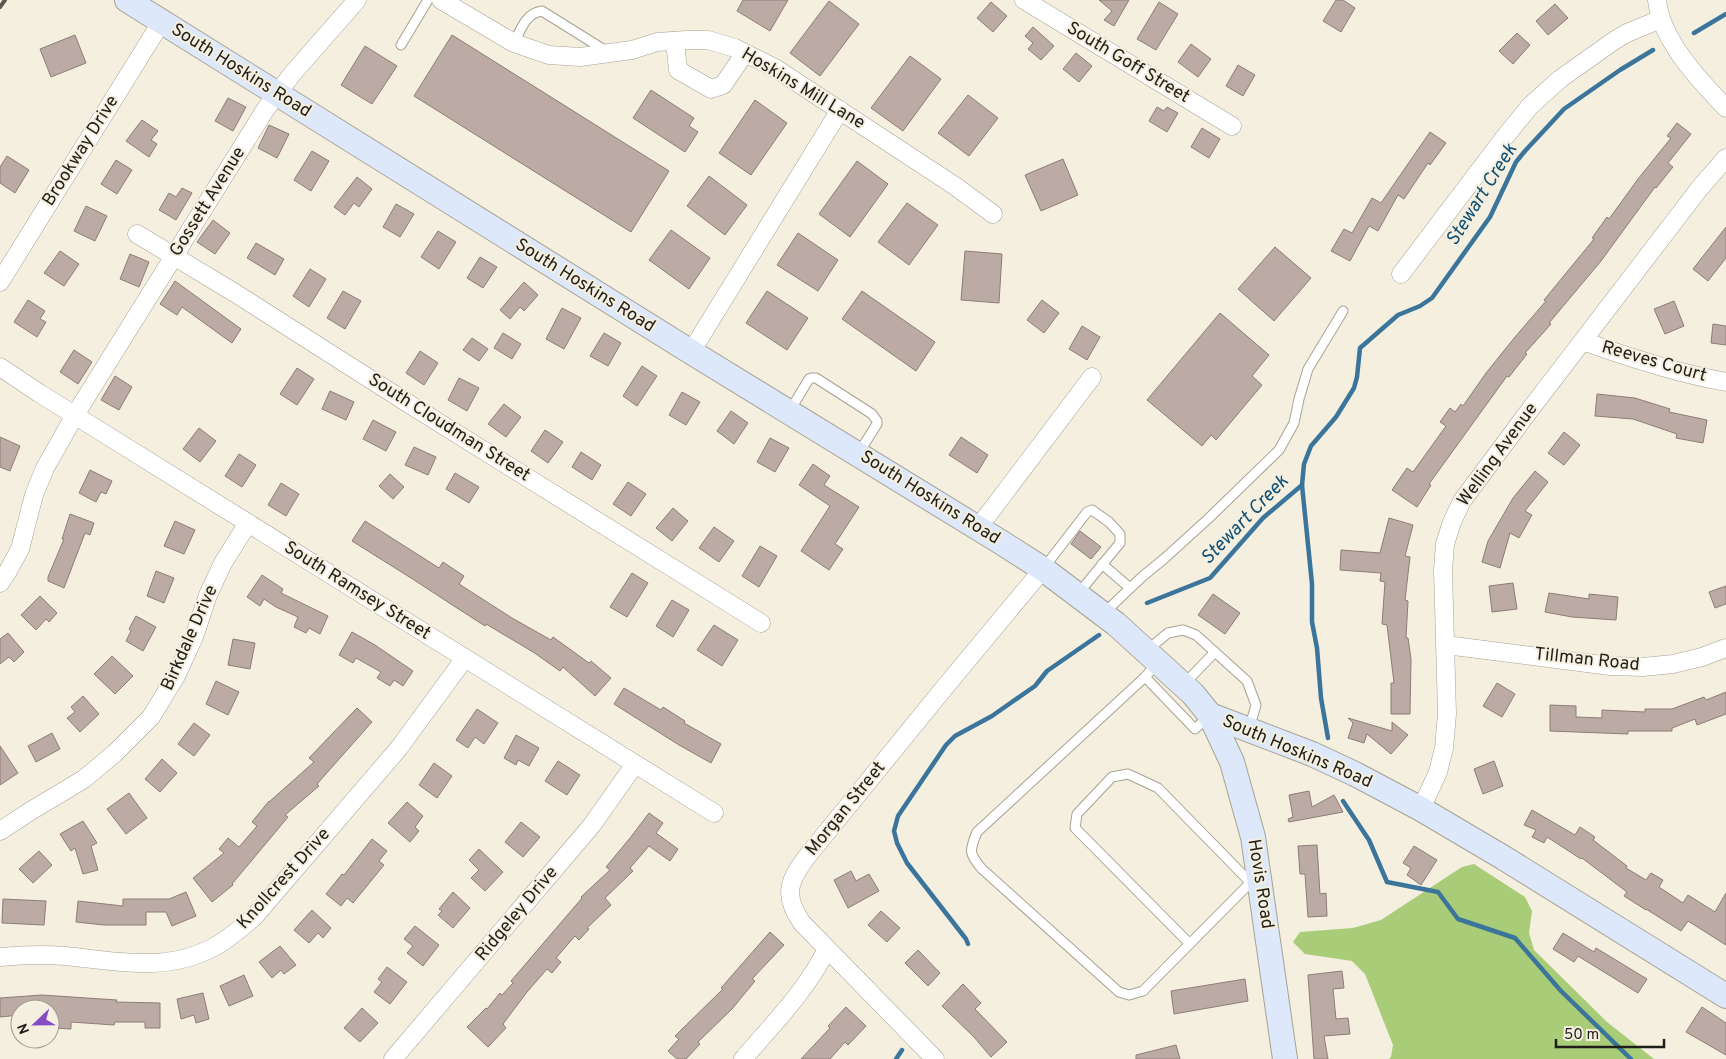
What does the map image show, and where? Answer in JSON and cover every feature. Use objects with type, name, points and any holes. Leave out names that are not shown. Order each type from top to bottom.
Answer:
[{"type":"street","name":"South Hoskins Road","points":[[127,0],[1043,569],[1103,614],[1150,663],[1193,694],[1210,715],[1312,754],[1355,774],[1421,809],[1504,858],[1726,996]]},
{"type":"street","name":"Gossett Avenue","points":[[75,415],[265,110],[323,38],[357,0]]},
{"type":"street","name":"Hoskins Mill Lane","points":[[441,0],[514,42],[549,56],[580,57],[632,50],[657,42],[675,41],[708,40],[735,48],[775,68],[955,186],[994,214]]},
{"type":"street","name":"South Goff Street","points":[[1024,0],[1232,126]]},
{"type":"street","points":[[1657,0],[1660,19],[1675,47],[1726,108]]},
{"type":"street","points":[[1401,274],[1504,138],[1540,96],[1615,40],[1660,19]]},
{"type":"street","name":"Brookway Drive","points":[[0,282],[162,21]]},
{"type":"street","points":[[675,41],[678,70],[712,89],[723,85],[745,53]]},
{"type":"street","points":[[691,352],[840,110]]},
{"type":"street","name":"Welling Avenue","points":[[1421,809],[1438,772],[1444,748],[1446,645],[1443,570],[1445,544],[1452,522],[1462,501],[1699,189],[1726,158]]},
{"type":"street","name":"South Cloudman Street","points":[[137,234],[235,293],[760,623]]},
{"type":"street","name":"Reeves Court","points":[[1583,341],[1647,364],[1726,382]]},
{"type":"street","name":"South Ramsey Street","points":[[0,367],[714,813]]},
{"type":"street","points":[[978,528],[1092,377]]},
{"type":"street","points":[[0,583],[20,548],[34,495],[45,468],[75,415]]},
{"type":"street","name":"Birkdale Drive","points":[[0,832],[84,779],[115,754],[150,717],[176,676],[194,637],[208,595],[219,571],[248,523]]},
{"type":"street","name":"Morgan Street","points":[[936,1059],[802,924],[794,912],[790,893],[795,874],[945,687],[1043,569]]},
{"type":"street","name":"Tillman Road","points":[[1446,645],[1610,666],[1673,664],[1702,657],[1726,648]]},
{"type":"street","name":"Knollcrest Drive","points":[[0,957],[64,956],[121,964],[148,964],[174,961],[192,956],[212,948],[233,935],[254,918],[399,748],[465,658]]},
{"type":"street","name":"Hovis Road","points":[[1210,715],[1232,762],[1253,837],[1255,878],[1286,1059]]},
{"type":"street","name":"Ridgeley Drive","points":[[393,1059],[592,825],[635,764]]},
{"type":"street","points":[[743,1059],[804,990],[817,970],[827,948]]},
{"type":"lane","points":[[401,45],[428,0]]},
{"type":"lane","points":[[514,42],[524,22],[536,12],[542,11],[609,53]]},
{"type":"lane","points":[[1103,614],[1279,450],[1294,423],[1298,399],[1308,369],[1343,312]]},
{"type":"lane","points":[[789,412],[809,380],[816,378],[872,414],[877,421],[858,454]]},
{"type":"lane","points":[[1043,569],[1088,512],[1092,510],[1109,522],[1120,534],[1120,542],[1077,595]]},
{"type":"lane","points":[[1102,564],[1130,588]]},
{"type":"lane","points":[[1189,943],[1075,828],[1077,814],[1112,777],[1128,774],[1158,788],[1255,878],[1143,991],[1129,995],[1119,992],[989,876],[972,858],[971,846],[977,832],[1150,663],[1168,633],[1182,630],[1196,635],[1247,681],[1256,705],[1249,730]]},
{"type":"lane","points":[[1183,685],[1215,652]]},
{"type":"lane","points":[[1150,663],[1195,729],[1210,715]]},
{"type":"green space","points":[[1474,864],[1525,897],[1532,911],[1529,933],[1534,950],[1607,1022],[1654,1059],[1389,1059],[1393,1045],[1365,974],[1352,961],[1305,954],[1293,942],[1300,932],[1353,928],[1381,920],[1462,867]]},
{"type":"building","points":[[743,0],[788,0],[770,31],[737,11]]},
{"type":"building","points":[[1099,0],[1129,0],[1114,26],[1104,20],[1112,11]]},
{"type":"building","points":[[1336,0],[1343,0],[1355,8],[1341,32],[1323,21]]},
{"type":"building","points":[[829,1],[859,24],[820,76],[790,53]]},
{"type":"building","points":[[991,2],[1007,16],[993,32],[977,18]]},
{"type":"building","points":[[1159,2],[1178,14],[1156,50],[1137,39]]},
{"type":"building","points":[[1555,4],[1568,18],[1548,35],[1536,21]]},
{"type":"building","points":[[1033,27],[1054,46],[1041,60],[1028,49],[1033,43],[1025,36]]},
{"type":"building","points":[[1517,33],[1530,45],[1513,64],[1499,51]]},
{"type":"building","points":[[75,35],[86,63],[51,77],[40,49]]},
{"type":"building","points":[[452,35],[669,171],[631,232],[414,96]]},
{"type":"building","points":[[1191,44],[1211,59],[1198,77],[1178,62]]},
{"type":"building","points":[[365,46],[397,66],[372,104],[341,85]]},
{"type":"building","points":[[1076,53],[1092,66],[1079,82],[1063,69]]},
{"type":"building","points":[[910,56],[941,79],[903,131],[871,108]]},
{"type":"building","points":[[1238,65],[1255,75],[1243,96],[1226,86]]},
{"type":"building","points":[[651,90],[694,118],[689,126],[698,132],[685,152],[633,118]]},
{"type":"building","points":[[968,95],[998,118],[969,156],[938,133]]},
{"type":"building","points":[[228,98],[246,107],[233,131],[215,121]]},
{"type":"building","points":[[755,100],[787,123],[751,175],[719,153]]},
{"type":"building","points":[[1157,107],[1164,111],[1167,107],[1178,113],[1167,132],[1149,121]]},
{"type":"building","points":[[142,120],[158,131],[151,140],[157,144],[149,157],[126,141]]},
{"type":"building","points":[[1677,123],[1691,134],[1668,163],[1673,167],[1655,187],[1601,261],[1549,323],[1551,324],[1525,353],[1527,354],[1509,377],[1507,376],[1429,484],[1431,485],[1417,507],[1392,490],[1407,468],[1413,472],[1446,426],[1440,422],[1450,408],[1455,412],[1461,404],[1463,406],[1486,373],[1546,301],[1544,300],[1594,239],[1592,238],[1607,217],[1609,219],[1671,138],[1667,136]]},
{"type":"building","points":[[269,125],[289,134],[277,158],[258,148]]},
{"type":"building","points":[[1202,128],[1220,139],[1209,158],[1191,147]]},
{"type":"building","points":[[1430,132],[1446,143],[1430,165],[1428,163],[1404,199],[1398,195],[1378,231],[1369,226],[1350,261],[1331,251],[1344,229],[1352,233],[1372,198],[1381,203]]},
{"type":"building","points":[[312,151],[329,161],[311,191],[294,180]]},
{"type":"building","points":[[7,156],[29,170],[15,193],[0,183],[0,167]]},
{"type":"building","points":[[1063,159],[1078,195],[1041,211],[1025,175]]},
{"type":"building","points":[[116,160],[132,170],[117,194],[101,184]]},
{"type":"building","points":[[857,161],[888,184],[850,237],[819,214]]},
{"type":"building","points":[[709,176],[747,205],[725,235],[687,206]]},
{"type":"building","points":[[357,177],[372,189],[359,207],[354,203],[345,215],[334,207]]},
{"type":"building","points":[[182,188],[192,193],[176,220],[159,210],[169,193],[176,197]]},
{"type":"building","points":[[907,203],[938,225],[909,265],[878,242]]},
{"type":"building","points":[[396,204],[414,214],[400,237],[383,227]]},
{"type":"building","points":[[86,206],[107,216],[95,241],[74,231]]},
{"type":"building","points":[[213,220],[230,233],[215,254],[197,242]]},
{"type":"building","points":[[1726,227],[1726,258],[1708,281],[1693,269]]},
{"type":"building","points":[[671,230],[710,258],[689,289],[649,260]]},
{"type":"building","points":[[438,231],[456,242],[439,269],[421,257]]},
{"type":"building","points":[[798,233],[838,260],[818,291],[777,265]]},
{"type":"building","points":[[256,243],[284,259],[275,275],[247,258]]},
{"type":"building","points":[[1275,247],[1311,278],[1274,321],[1238,289]]},
{"type":"building","points":[[60,251],[79,264],[64,286],[44,273]]},
{"type":"building","points":[[965,251],[1002,254],[999,303],[961,300]]},
{"type":"building","points":[[130,254],[149,262],[139,287],[120,279]]},
{"type":"building","points":[[480,257],[497,267],[483,288],[467,278]]},
{"type":"building","points":[[310,269],[326,279],[309,307],[293,296]]},
{"type":"building","points":[[175,281],[241,329],[232,343],[182,307],[177,315],[160,304]]},
{"type":"building","points":[[524,282],[538,295],[524,311],[520,307],[510,319],[500,310]]},
{"type":"building","points":[[343,291],[361,301],[345,329],[327,318]]},
{"type":"building","points":[[767,291],[808,318],[787,350],[746,323]]},
{"type":"building","points":[[862,291],[935,342],[916,371],[842,319]]},
{"type":"building","points":[[28,300],[45,311],[40,319],[46,322],[37,337],[14,322]]},
{"type":"building","points":[[1042,300],[1059,313],[1044,333],[1027,320]]},
{"type":"building","points":[[1674,301],[1684,326],[1665,334],[1654,309]]},
{"type":"building","points":[[562,308],[581,318],[564,349],[546,339]]},
{"type":"building","points":[[1220,313],[1269,355],[1252,376],[1262,385],[1216,440],[1211,435],[1202,446],[1147,400]]},
{"type":"building","points":[[1713,324],[1726,326],[1726,345],[1711,343]]},
{"type":"building","points":[[1082,326],[1100,337],[1087,360],[1069,349]]},
{"type":"building","points":[[503,333],[521,344],[512,359],[494,348]]},
{"type":"building","points":[[604,333],[621,343],[608,366],[590,356]]},
{"type":"building","points":[[472,338],[488,349],[479,361],[463,350]]},
{"type":"building","points":[[74,350],[92,362],[78,384],[60,372]]},
{"type":"building","points":[[420,351],[438,363],[424,385],[406,373]]},
{"type":"building","points":[[642,366],[657,376],[637,406],[623,396]]},
{"type":"building","points":[[297,368],[314,379],[297,405],[280,394]]},
{"type":"building","points":[[115,376],[132,387],[119,410],[101,400]]},
{"type":"building","points":[[459,378],[479,388],[467,411],[448,400]]},
{"type":"building","points":[[330,391],[354,402],[346,420],[322,409]]},
{"type":"building","points":[[682,392],[700,402],[686,425],[669,415]]},
{"type":"building","points":[[1597,394],[1635,398],[1670,409],[1669,412],[1707,420],[1703,443],[1676,438],[1677,434],[1633,419],[1595,416]]},
{"type":"building","points":[[504,404],[521,417],[506,437],[488,424]]},
{"type":"building","points":[[731,411],[748,423],[734,444],[717,431]]},
{"type":"building","points":[[373,420],[396,432],[386,451],[363,439]]},
{"type":"building","points":[[199,428],[216,441],[200,462],[183,449]]},
{"type":"building","points":[[545,430],[563,442],[548,463],[531,451]]},
{"type":"building","points":[[1564,432],[1580,445],[1564,465],[1548,453]]},
{"type":"building","points":[[0,437],[20,446],[10,471],[0,467]]},
{"type":"building","points":[[961,437],[988,455],[977,473],[949,455]]},
{"type":"building","points":[[770,438],[789,448],[775,472],[757,462]]},
{"type":"building","points":[[414,447],[436,457],[428,475],[405,465]]},
{"type":"building","points":[[581,452],[601,465],[592,480],[572,467]]},
{"type":"building","points":[[239,454],[256,465],[242,487],[225,476]]},
{"type":"building","points":[[813,464],[830,476],[824,485],[859,507],[835,544],[843,549],[829,570],[801,551],[830,506],[799,485]]},
{"type":"building","points":[[90,470],[112,481],[106,494],[101,492],[96,502],[79,493]]},
{"type":"building","points":[[1535,471],[1548,482],[1525,511],[1532,515],[1519,538],[1510,533],[1500,568],[1482,562],[1488,541],[1513,498]]},
{"type":"building","points":[[455,473],[479,487],[469,503],[446,489]]},
{"type":"building","points":[[390,474],[404,487],[393,499],[379,486]]},
{"type":"building","points":[[628,482],[646,494],[631,516],[613,504]]},
{"type":"building","points":[[281,483],[299,494],[286,516],[268,505]]},
{"type":"building","points":[[673,508],[688,521],[672,541],[656,528]]},
{"type":"building","points":[[70,514],[94,523],[90,535],[85,533],[64,588],[48,581],[48,577],[64,539],[62,539]]},
{"type":"building","points":[[1389,518],[1413,525],[1405,556],[1410,557],[1405,600],[1408,601],[1406,638],[1408,638],[1411,659],[1410,714],[1391,714],[1391,683],[1394,683],[1387,625],[1382,624],[1385,582],[1380,581],[1381,573],[1340,570],[1341,550],[1380,553]]},
{"type":"building","points":[[175,521],[195,530],[184,554],[164,546]]},
{"type":"building","points":[[365,521],[439,568],[443,562],[464,576],[459,584],[551,640],[553,637],[589,663],[591,661],[611,678],[595,696],[563,667],[560,671],[533,652],[486,624],[485,626],[352,541]]},
{"type":"building","points":[[714,527],[734,541],[719,562],[699,548]]},
{"type":"building","points":[[1080,531],[1101,547],[1091,559],[1071,544]]},
{"type":"building","points":[[760,546],[777,556],[759,587],[742,576]]},
{"type":"building","points":[[156,571],[174,578],[164,603],[147,596]]},
{"type":"building","points":[[632,573],[648,583],[627,617],[610,607]]},
{"type":"building","points":[[262,575],[283,589],[281,593],[328,616],[320,634],[309,628],[306,633],[294,627],[298,617],[264,599],[260,606],[247,597]]},
{"type":"building","points":[[1513,583],[1517,609],[1492,612],[1489,586]]},
{"type":"building","points":[[1726,586],[1726,604],[1715,608],[1709,592]]},
{"type":"building","points":[[1549,593],[1589,599],[1589,594],[1618,597],[1616,620],[1572,617],[1545,612]]},
{"type":"building","points":[[1213,594],[1240,613],[1225,634],[1198,615]]},
{"type":"building","points":[[40,596],[57,613],[49,622],[46,619],[36,630],[21,615]]},
{"type":"building","points":[[672,600],[689,610],[673,637],[656,626]]},
{"type":"building","points":[[136,616],[156,627],[143,651],[126,641],[131,631],[129,629]]},
{"type":"building","points":[[714,625],[738,640],[722,666],[697,650]]},
{"type":"building","points":[[352,632],[413,671],[403,686],[394,680],[390,686],[377,678],[381,672],[356,658],[353,663],[339,655]]},
{"type":"building","points":[[8,633],[24,652],[14,662],[9,657],[0,664],[0,639]]},
{"type":"building","points":[[233,639],[255,643],[250,669],[228,665]]},
{"type":"building","points":[[112,656],[133,676],[115,694],[94,674]]},
{"type":"building","points":[[216,681],[239,692],[228,715],[206,704]]},
{"type":"building","points":[[1497,683],[1515,694],[1502,717],[1483,706]]},
{"type":"building","points":[[624,688],[661,710],[663,707],[685,721],[684,723],[721,744],[711,763],[614,704]]},
{"type":"building","points":[[1726,692],[1726,714],[1697,725],[1695,719],[1672,728],[1672,731],[1628,731],[1628,734],[1550,731],[1550,705],[1576,706],[1576,717],[1602,718],[1602,710],[1645,712],[1645,709],[1672,709],[1704,697],[1706,700]]},
{"type":"building","points":[[83,696],[99,714],[80,732],[67,718],[75,712],[71,707]]},
{"type":"building","points":[[357,708],[372,722],[317,784],[319,786],[285,815],[288,817],[233,885],[212,902],[193,878],[224,853],[219,849],[228,838],[239,847],[257,826],[252,822],[269,801],[314,762],[309,758]]},
{"type":"building","points":[[477,709],[498,723],[484,744],[475,737],[468,748],[456,740]]},
{"type":"building","points":[[1348,718],[1392,731],[1392,722],[1408,735],[1391,754],[1367,734],[1364,743],[1348,738],[1353,723]]},
{"type":"building","points":[[194,723],[210,735],[194,756],[178,744]]},
{"type":"building","points":[[52,733],[60,749],[36,762],[28,746]]},
{"type":"building","points":[[516,735],[539,748],[529,766],[518,760],[516,765],[504,758]]},
{"type":"building","points":[[0,746],[18,773],[0,785]]},
{"type":"building","points":[[162,759],[177,773],[160,792],[145,779]]},
{"type":"building","points":[[558,761],[580,775],[567,795],[545,781]]},
{"type":"building","points":[[1494,761],[1503,786],[1483,794],[1474,769]]},
{"type":"building","points":[[434,763],[452,776],[437,798],[419,785]]},
{"type":"building","points":[[1309,791],[1312,807],[1334,795],[1343,812],[1289,822],[1288,819],[1293,817],[1289,795]]},
{"type":"building","points":[[129,793],[147,818],[126,834],[107,809]]},
{"type":"building","points":[[407,802],[423,816],[415,827],[419,831],[410,842],[388,823]]},
{"type":"building","points":[[1532,810],[1575,835],[1580,827],[1595,837],[1593,840],[1627,866],[1626,868],[1646,880],[1651,873],[1663,880],[1659,887],[1683,903],[1688,895],[1715,912],[1726,893],[1726,945],[1688,921],[1681,931],[1624,896],[1627,892],[1582,858],[1547,837],[1544,843],[1532,837],[1536,830],[1524,825]]},
{"type":"building","points":[[649,813],[663,823],[656,833],[678,849],[670,861],[649,846],[630,868],[633,871],[605,898],[611,905],[587,928],[589,929],[579,940],[575,936],[556,958],[561,962],[552,973],[547,969],[527,992],[503,1024],[506,1028],[488,1047],[467,1027],[487,1009],[500,993],[502,995],[513,983],[511,981],[581,897],[610,870],[606,867]]},
{"type":"building","points":[[83,821],[97,843],[91,846],[98,870],[83,874],[75,848],[71,851],[60,834]]},
{"type":"building","points":[[521,822],[540,837],[523,857],[505,842]]},
{"type":"building","points":[[372,839],[387,851],[379,861],[384,865],[353,903],[347,898],[341,906],[326,894],[342,874],[344,875]]},
{"type":"building","points":[[1317,845],[1320,894],[1326,893],[1327,916],[1308,917],[1305,874],[1300,874],[1298,846]]},
{"type":"building","points":[[1414,846],[1437,860],[1421,885],[1407,875],[1411,868],[1403,863]]},
{"type":"building","points":[[479,849],[503,872],[485,891],[471,878],[479,870],[469,860]]},
{"type":"building","points":[[39,851],[52,865],[33,883],[19,869]]},
{"type":"building","points":[[851,871],[856,881],[869,874],[879,891],[848,908],[834,880]]},
{"type":"building","points":[[186,892],[196,916],[172,926],[166,912],[146,912],[146,925],[104,925],[76,922],[78,901],[123,906],[123,899],[169,899]]},
{"type":"building","points":[[453,892],[470,908],[453,928],[438,915],[442,911],[439,909]]},
{"type":"building","points":[[3,899],[46,901],[44,925],[2,923]]},
{"type":"building","points":[[312,910],[331,928],[323,938],[318,933],[309,943],[294,930]]},
{"type":"building","points":[[881,911],[900,928],[887,942],[868,925]]},
{"type":"building","points":[[415,926],[439,945],[423,966],[407,953],[413,946],[404,939]]},
{"type":"building","points":[[770,932],[784,945],[752,979],[755,981],[732,1009],[698,1042],[700,1044],[686,1059],[677,1059],[668,1051],[679,1039],[675,1036],[723,989],[721,988]]},
{"type":"building","points":[[1563,933],[1594,952],[1596,948],[1647,979],[1638,993],[1578,956],[1574,962],[1553,949]]},
{"type":"building","points":[[280,946],[296,965],[284,974],[281,970],[272,978],[259,962]]},
{"type":"building","points":[[918,950],[940,973],[928,986],[905,963]]},
{"type":"building","points":[[387,967],[407,982],[390,1004],[374,992],[382,982],[378,979]]},
{"type":"building","points":[[1342,971],[1344,988],[1333,989],[1336,1019],[1348,1018],[1350,1034],[1324,1036],[1328,1059],[1314,1059],[1308,975]]},
{"type":"building","points":[[244,975],[253,996],[229,1006],[220,986]]},
{"type":"building","points":[[1245,979],[1248,1001],[1174,1014],[1171,991]]},
{"type":"building","points":[[963,984],[981,1003],[975,1009],[1007,1042],[991,1057],[974,1037],[942,1006]]},
{"type":"building","points":[[203,993],[209,1019],[196,1023],[194,1015],[181,1019],[177,999]]},
{"type":"building","points":[[42,995],[117,1000],[116,1002],[160,1003],[160,1028],[145,1028],[145,1022],[115,1022],[114,1025],[71,1022],[71,1029],[60,1028],[60,999],[10,999],[10,1016],[0,1017],[0,998]]},
{"type":"building","points":[[846,1007],[866,1026],[848,1045],[845,1042],[830,1059],[801,1059],[830,1028],[828,1026]]},
{"type":"building","points":[[1702,1007],[1726,1023],[1726,1055],[1686,1032]]},
{"type":"building","points":[[362,1008],[378,1023],[360,1042],[344,1028]]},
{"type":"building","points":[[1176,1045],[1180,1059],[1136,1059],[1136,1055]]},
{"type":"waterway","name":"Stewart Creek","points":[[1694,33],[1726,14]]},
{"type":"waterway","name":"Stewart Creek","points":[[1328,738],[1312,622],[1312,584],[1302,485],[1304,464],[1311,446],[1336,417],[1354,388],[1360,348],[1398,315],[1420,306],[1432,298],[1490,217],[1516,162],[1525,151],[1564,109],[1620,70],[1653,50]]},
{"type":"waterway","name":"Stewart Creek","points":[[1147,603],[1210,578],[1263,518],[1302,485]]},
{"type":"waterway","name":"Stewart Creek","points":[[968,944],[907,863],[897,843],[894,831],[898,816],[946,745],[955,736],[992,716],[1035,686],[1047,671],[1099,635]]},
{"type":"waterway","points":[[1343,801],[1369,840],[1387,882],[1438,892],[1458,919],[1515,938],[1561,991],[1631,1059]]},
{"type":"waterway","name":"Stewart Creek","points":[[896,1059],[902,1050]]},
{"type":"railway","points":[[0,7],[5,0]]}]
